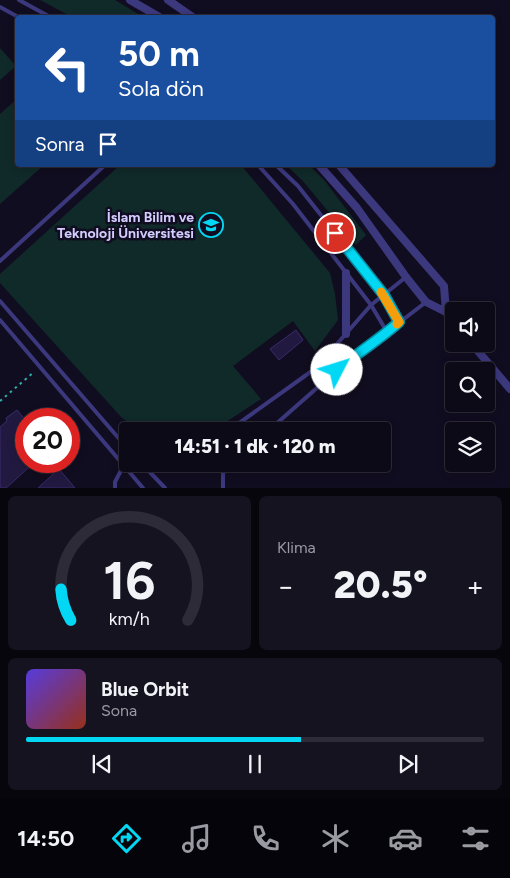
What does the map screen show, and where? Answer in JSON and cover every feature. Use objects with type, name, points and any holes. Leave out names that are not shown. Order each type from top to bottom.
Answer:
[{"type":"street","points":[[130,0],[156,15]]},
{"type":"street","points":[[168,0],[190,15]]},
{"type":"street","points":[[321,167],[356,208],[426,302],[445,312]]},
{"type":"street","points":[[341,167],[444,286],[445,302]]},
{"type":"street","points":[[346,273],[346,334]]},
{"type":"street","points":[[479,352],[510,389]]},
{"type":"lane","points":[[19,0],[46,15]]},
{"type":"lane","points":[[0,7],[15,15]]},
{"type":"lane","points":[[0,261],[103,167]]},
{"type":"lane","points":[[260,167],[293,204],[371,305],[387,332]]},
{"type":"lane","points":[[278,167],[298,186],[384,295],[399,322]]},
{"type":"lane","points":[[241,422],[316,368],[371,305],[406,277]]},
{"type":"lane","points":[[0,302],[119,439]]},
{"type":"lane","points":[[278,422],[351,358],[426,302]]},
{"type":"lane","points":[[0,320],[119,460]]},
{"type":"lane","points":[[115,488],[115,482],[120,472]]},
{"type":"lane","points":[[129,472],[143,488]]},
{"type":"lane","points":[[150,472],[165,488]]},
{"type":"lane","points":[[223,473],[223,488]]},
{"type":"path","points":[[0,401],[39,367]]},
{"type":"green space","points":[[40,0],[115,0],[140,15],[68,15]]},
{"type":"green space","points":[[0,48],[15,67],[0,80]]},
{"type":"green space","points":[[15,101],[15,167],[42,167],[0,204],[0,114]]},
{"type":"green space","points":[[118,167],[243,167],[330,273],[338,320],[315,351],[293,321],[233,366],[261,399],[226,422],[128,422],[122,418],[0,283],[0,274]]},
{"type":"green space","points":[[288,167],[311,167],[324,180],[366,235],[356,245],[303,181]]},
{"type":"building","points":[[296,330],[303,340],[279,360],[270,349]]},
{"type":"building","points":[[15,411],[15,473],[23,473],[6,488],[0,488],[0,427],[7,421],[6,418]]},
{"type":"building","points":[[55,473],[62,473],[75,488],[38,488]]},
{"type":"slow traffic","points":[[381,292],[399,322],[397,324]]},
{"type":"place","name":"İslam Bilim ve Teknoloji Üniversitesi","points":[[211,225]]},
{"type":"route","points":[[335,233],[384,295],[399,322],[337,370]]}]
